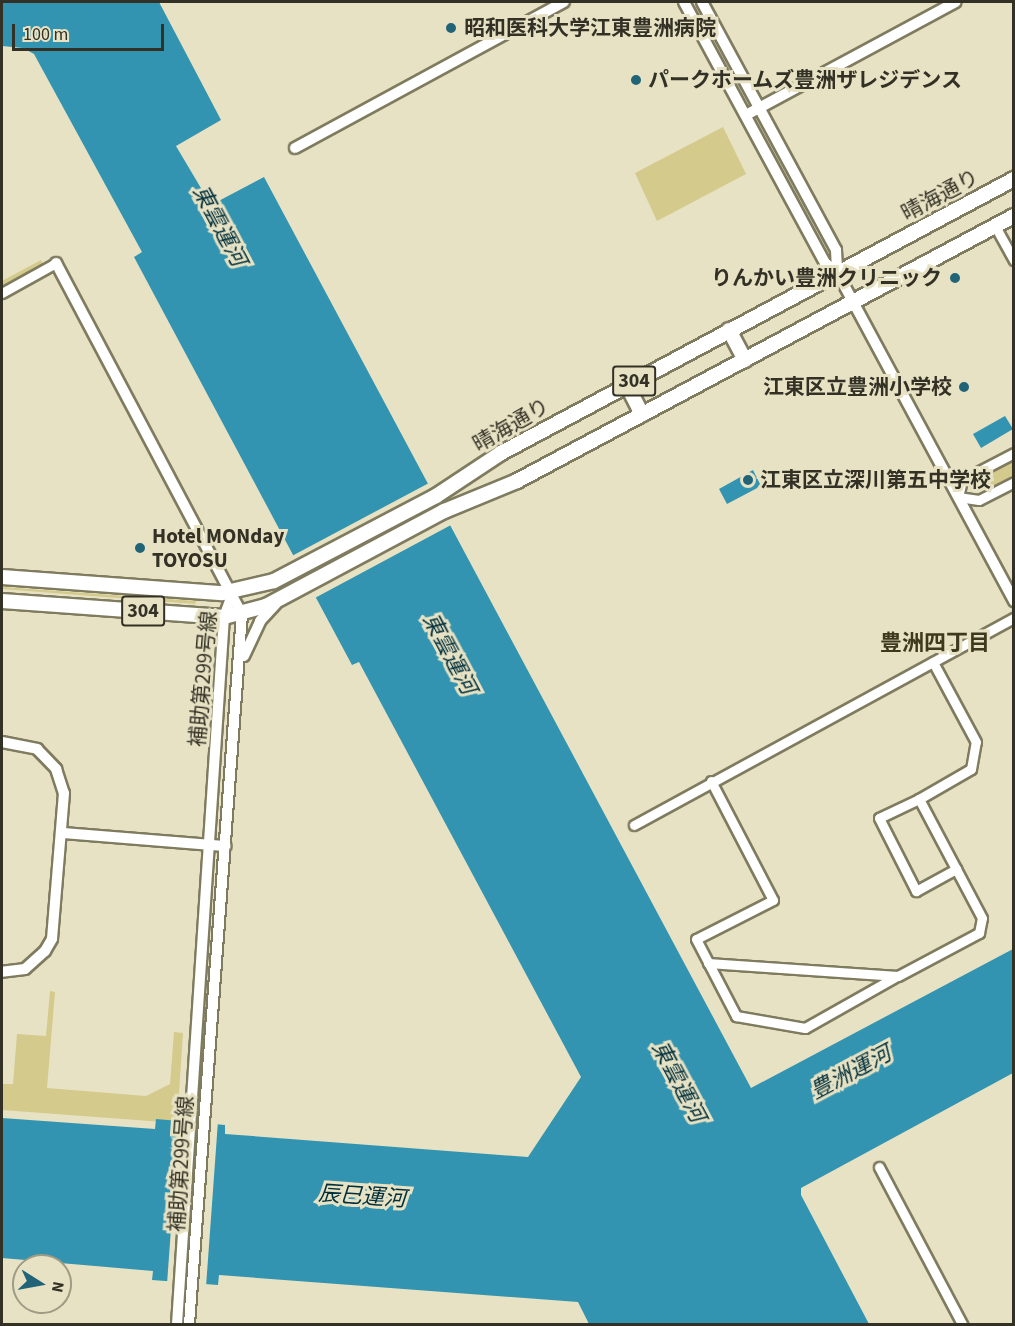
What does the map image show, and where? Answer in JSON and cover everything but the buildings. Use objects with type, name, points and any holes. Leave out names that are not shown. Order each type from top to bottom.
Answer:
[{"type":"main road","name":"晴海通り","points":[[2,577],[233,592],[262,586],[298,570],[436,496],[501,453],[1014,179]]},
{"type":"main road","name":"304","points":[[2,601],[224,617],[242,614],[282,599],[444,511],[517,481],[1014,216]]},
{"type":"main road","points":[[729,330],[745,360]]},
{"type":"main road","points":[[627,385],[642,414]]},
{"type":"street","points":[[295,148],[564,2]]},
{"type":"street","points":[[684,2],[825,263],[837,272],[854,302],[1014,601]]},
{"type":"street","points":[[702,2],[838,256],[837,272]]},
{"type":"street","points":[[746,115],[956,2]]},
{"type":"street","points":[[995,226],[1014,260]]},
{"type":"street","points":[[2,293],[56,263],[233,592]]},
{"type":"street","points":[[958,497],[962,480],[1014,453]]},
{"type":"street","points":[[958,497],[979,500],[1014,482]]},
{"type":"street","name":"補助第299号線","points":[[189,1324],[242,614],[233,592]]},
{"type":"street","name":"補助第299号線","points":[[177,1324],[224,617],[233,592]]},
{"type":"street","points":[[237,679],[254,630],[282,599]]},
{"type":"street","points":[[634,825],[711,781],[1014,618]]},
{"type":"street","points":[[933,662],[976,742],[971,769],[919,799],[879,818],[916,891],[956,869]]},
{"type":"street","points":[[2,742],[37,749],[56,769],[64,793],[52,939],[45,951],[25,969],[2,972]]},
{"type":"street","points":[[711,781],[773,900],[696,939],[736,1016],[805,1028],[979,933],[983,927],[919,799]]},
{"type":"street","points":[[62,833],[225,846]]},
{"type":"street","points":[[708,963],[898,976]]},
{"type":"street","points":[[879,1167],[962,1324]]},
{"type":"shaded area","points":[[723,127],[746,174],[657,221],[635,173]]},
{"type":"shaded area","points":[[41,260],[44,266],[2,289],[2,281]]},
{"type":"shaded area","points":[[1013,457],[1013,479],[989,492],[978,488],[979,475]]},
{"type":"shaded area","points":[[2,587],[196,601],[195,604],[2,589]]},
{"type":"shaded area","points":[[50,991],[55,992],[47,1088],[146,1096],[170,1084],[174,1032],[183,1033],[177,1123],[2,1110],[2,1084],[13,1084],[17,1034],[46,1036]]},
{"type":"water","points":[[2,2],[159,2],[221,120],[176,146],[211,205],[264,177],[751,1088],[1013,949],[1013,1073],[801,1188],[801,1195],[869,1324],[589,1324],[578,1302],[219,1275],[218,1285],[152,1280],[153,1271],[72,1264],[72,1254],[12,1254],[12,1259],[2,1258],[2,1118],[155,1129],[156,1119],[225,1125],[225,1134],[528,1157],[581,1077],[359,662],[352,665],[292,553],[134,257],[142,252],[34,54],[23,48],[2,46]]},
{"type":"water","points":[[1005,416],[1013,429],[981,448],[973,434]]},
{"type":"water","points":[[753,470],[761,486],[727,504],[719,489]]},
{"type":"pier","points":[[429,483],[451,525],[313,599],[290,557]]},
{"type":"pier","points":[[179,1118],[218,1121],[206,1287],[167,1284]]},
{"type":"place","name":"昭和医科大学江東豊洲病院","points":[[451,28]]},
{"type":"place","name":"パークホームズ豊洲ザレジデンス","points":[[636,80]]},
{"type":"place","name":"りんかい豊洲クリニック","points":[[955,278]]},
{"type":"place","name":"江東区立豊洲小学校","points":[[964,387]]},
{"type":"place","name":"江東区立深川第五中学校","points":[[748,480]]},
{"type":"place","name":"Hotel MONday TOYOSU","points":[[140,548]]},
{"type":"district","name":"豊洲四丁目","points":[[935,644]]},
{"type":"water label","name":"東雲運河","points":[[219,226]]},
{"type":"water label","name":"東雲運河","points":[[449,654]]},
{"type":"water label","name":"豊洲運河","points":[[851,1073]]},
{"type":"water label","name":"東雲運河","points":[[678,1082]]},
{"type":"water label","name":"辰巳運河","points":[[362,1197]]}]
